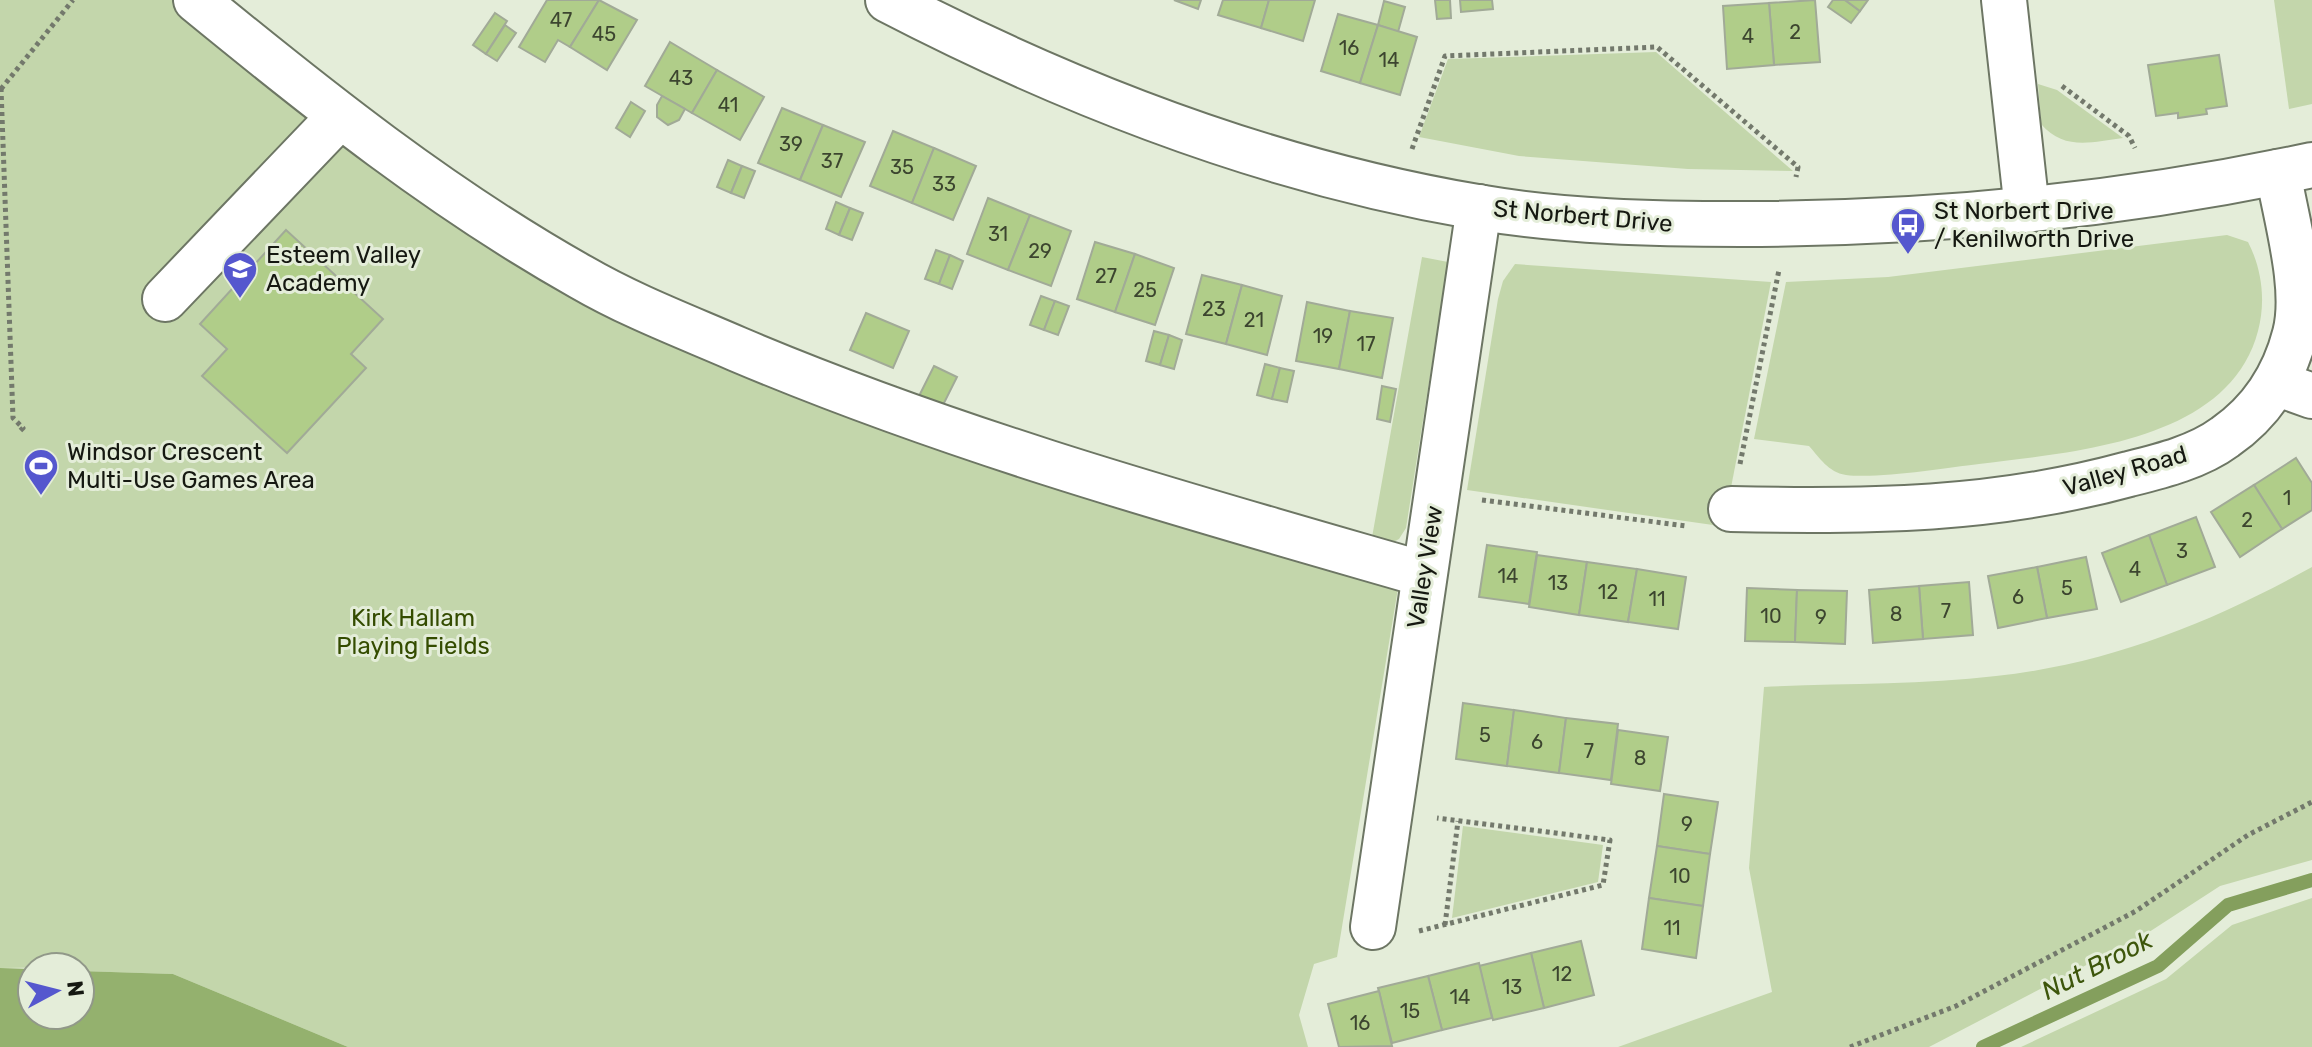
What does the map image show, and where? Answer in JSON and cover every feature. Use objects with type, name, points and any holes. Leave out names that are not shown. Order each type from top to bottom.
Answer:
[{"type":"street","points":[[196,0],[340,116],[426,179],[580,276],[663,320],[833,390],[925,423],[1115,486],[1423,574]]},
{"type":"street","name":"St Norbert Drive","points":[[888,0],[987,51],[1148,117],[1300,167],[1396,191],[1479,207],[1577,220],[1789,224],[1896,222],[2027,210],[2295,168]]},
{"type":"street","points":[[2004,0],[2027,210]]},
{"type":"street","points":[[165,299],[340,116]]},
{"type":"street","name":"Valley Road","points":[[1731,509],[1945,508],[2026,498],[2170,463],[2224,438],[2267,399],[2294,390],[2295,333],[2299,313],[2295,168]]},
{"type":"street","name":"Valley View","points":[[1373,927],[1479,207]]},
{"type":"path","points":[[19,432],[23,428],[13,418],[1,88],[73,0]]},
{"type":"path","points":[[1396,191],[1445,56],[1657,47],[1798,167],[1731,509],[1724,530],[1436,494]]},
{"type":"path","points":[[2014,83],[2037,80],[2061,85],[2129,136],[2144,194]]},
{"type":"path","points":[[1850,1047],[1956,1006],[2109,926],[2248,835],[2312,802]]},
{"type":"path","points":[[1373,927],[1373,941],[1603,885],[1610,840],[1388,811]]},
{"type":"path","points":[[1445,925],[1458,821]]},
{"type":"green space","name":"Kirk Hallam Playing Fields","points":[[0,0],[224,0],[350,104],[558,249],[939,416],[1371,543],[1422,257],[1448,262],[1406,528],[1399,539],[1384,547],[1404,552],[1337,957],[1314,964],[1299,1015],[1308,1047],[348,1047],[173,974],[96,972],[96,951],[16,951],[16,968],[0,968]]},
{"type":"green space","points":[[2274,0],[2312,0],[2312,104],[2289,109]]},
{"type":"green space","points":[[1656,52],[1793,171],[1688,169],[1519,156],[1419,137],[1448,59]]},
{"type":"green space","points":[[2038,84],[2057,90],[2123,138],[2079,143],[2050,133],[2041,124]]},
{"type":"green space","points":[[2227,235],[2248,242],[2257,263],[2262,297],[2258,331],[2242,368],[2215,397],[2182,419],[2143,435],[2101,446],[1876,476],[1846,475],[1834,471],[1809,446],[1754,439],[1786,282],[1888,277]]},
{"type":"green space","points":[[1515,264],[1771,282],[1727,508],[1720,526],[1467,490],[1498,299],[1503,281]]},
{"type":"green space","points":[[2312,567],[2312,860],[2220,886],[2146,934],[1929,1047],[1618,1047],[1772,992],[1749,868],[1764,687],[1967,679],[2079,662],[2159,638],[2237,606]]},
{"type":"green space","points":[[1463,826],[1603,845],[1598,882],[1452,918]]},
{"type":"green space","points":[[2312,898],[2312,1047],[2021,1047],[2166,979],[2232,925]]},
{"type":"green space","points":[[0,968],[16,968],[16,1031],[96,1031],[96,972],[173,974],[348,1047],[0,1047]]},
{"type":"building","points":[[547,0],[599,0],[570,47],[558,40],[545,62],[519,47]]},
{"type":"building","points":[[599,0],[637,20],[607,70],[570,47]]},
{"type":"building","points":[[1174,0],[1201,0],[1198,9]]},
{"type":"building","points":[[1223,0],[1269,0],[1261,28],[1218,15]]},
{"type":"building","points":[[1269,0],[1315,0],[1303,41],[1261,28]]},
{"type":"building","points":[[1435,0],[1450,0],[1451,18],[1437,19]]},
{"type":"building","points":[[1460,0],[1492,0],[1493,9],[1461,12]]},
{"type":"building","points":[[1815,0],[1820,62],[1774,65],[1769,3]]},
{"type":"building","points":[[1833,0],[1845,0],[1860,11],[1851,23],[1828,7]]},
{"type":"building","points":[[1845,0],[1868,0],[1860,11]]},
{"type":"building","points":[[1384,1],[1405,7],[1398,32],[1378,25]]},
{"type":"building","points":[[1769,3],[1774,65],[1727,69],[1723,6]]},
{"type":"building","points":[[495,13],[507,21],[486,54],[473,45]]},
{"type":"building","points":[[1338,14],[1378,25],[1360,83],[1321,71]]},
{"type":"building","points":[[505,25],[516,33],[497,61],[486,54]]},
{"type":"building","points":[[1378,25],[1417,37],[1400,95],[1360,83]]},
{"type":"building","points":[[670,42],[717,70],[692,113],[645,86]]},
{"type":"building","points":[[2219,55],[2227,106],[2206,109],[2207,114],[2178,118],[2178,113],[2156,116],[2148,65]]},
{"type":"building","points":[[717,70],[764,97],[740,140],[692,113]]},
{"type":"building","points":[[662,96],[685,109],[679,120],[668,125],[657,117],[657,105]]},
{"type":"building","points":[[631,102],[645,111],[630,137],[616,128]]},
{"type":"building","points":[[782,108],[823,125],[800,180],[758,163]]},
{"type":"building","points":[[823,125],[865,142],[841,197],[800,180]]},
{"type":"building","points":[[893,131],[934,148],[912,203],[870,186]]},
{"type":"building","points":[[934,148],[976,166],[953,220],[912,203]]},
{"type":"building","points":[[728,160],[742,166],[731,193],[717,187]]},
{"type":"building","points":[[742,166],[755,171],[744,198],[731,193]]},
{"type":"building","points":[[988,198],[1030,215],[1008,270],[967,254]]},
{"type":"building","points":[[836,202],[850,208],[839,235],[826,229]]},
{"type":"building","points":[[850,208],[863,213],[852,240],[839,235]]},
{"type":"building","points":[[1030,215],[1071,231],[1051,286],[1008,270]]},
{"type":"building","points":[[286,230],[383,319],[351,354],[366,368],[287,453],[202,376],[227,349],[200,324]]},
{"type":"building","points":[[1095,242],[1135,254],[1115,312],[1077,299]]},
{"type":"building","points":[[936,250],[950,255],[939,284],[925,279]]},
{"type":"building","points":[[1135,254],[1174,268],[1155,325],[1115,312]]},
{"type":"building","points":[[950,255],[963,261],[952,289],[939,284]]},
{"type":"building","points":[[1202,275],[1242,285],[1226,344],[1186,334]]},
{"type":"building","points":[[1242,285],[1282,296],[1267,355],[1226,344]]},
{"type":"building","points":[[1041,296],[1055,301],[1044,330],[1030,325]]},
{"type":"building","points":[[1055,301],[1069,306],[1058,335],[1044,330]]},
{"type":"building","points":[[1307,302],[1350,311],[1339,369],[1296,361]]},
{"type":"building","points":[[1350,311],[1393,318],[1382,378],[1339,369]]},
{"type":"building","points":[[866,313],[909,331],[893,368],[850,350]]},
{"type":"building","points":[[1154,331],[1169,335],[1160,365],[1146,361]]},
{"type":"building","points":[[1169,335],[1182,340],[1174,369],[1160,365]]},
{"type":"building","points":[[1265,364],[1280,368],[1272,399],[1257,395]]},
{"type":"building","points":[[934,366],[957,377],[942,407],[919,396]]},
{"type":"building","points":[[1280,368],[1294,371],[1287,402],[1272,399]]},
{"type":"building","points":[[1382,386],[1396,389],[1390,422],[1377,419]]},
{"type":"building","points":[[2296,458],[2312,483],[2312,510],[2282,529],[2254,485]]},
{"type":"building","points":[[2254,485],[2282,529],[2240,557],[2211,512]]},
{"type":"building","points":[[2196,517],[2215,567],[2167,585],[2149,535]]},
{"type":"building","points":[[2149,535],[2167,585],[2121,602],[2102,553]]},
{"type":"building","points":[[1487,545],[1537,552],[1529,604],[1479,597]]},
{"type":"building","points":[[1537,555],[1587,562],[1579,615],[1529,607]]},
{"type":"building","points":[[2086,557],[2097,609],[2047,618],[2037,567]]},
{"type":"building","points":[[1587,562],[1637,569],[1628,622],[1579,615]]},
{"type":"building","points":[[2037,567],[2047,618],[1998,628],[1988,576]]},
{"type":"building","points":[[1637,569],[1686,577],[1678,629],[1628,622]]},
{"type":"building","points":[[1969,582],[1973,635],[1923,639],[1919,586]]},
{"type":"building","points":[[1919,586],[1923,639],[1873,643],[1869,590]]},
{"type":"building","points":[[1747,588],[1797,590],[1795,642],[1745,641]]},
{"type":"building","points":[[1797,590],[1847,591],[1845,644],[1795,642]]},
{"type":"building","points":[[1463,703],[1514,710],[1507,766],[1456,759]]},
{"type":"building","points":[[1514,710],[1566,718],[1559,773],[1507,766]]},
{"type":"building","points":[[1566,718],[1618,724],[1611,780],[1559,773]]},
{"type":"building","points":[[1618,730],[1668,737],[1660,791],[1611,784]]},
{"type":"building","points":[[1664,794],[1718,802],[1710,854],[1657,846]]},
{"type":"building","points":[[1657,846],[1710,854],[1703,906],[1649,898]]},
{"type":"building","points":[[1649,898],[1703,906],[1696,958],[1642,949]]},
{"type":"building","points":[[1581,941],[1594,995],[1544,1008],[1531,953]]},
{"type":"building","points":[[1531,953],[1544,1008],[1493,1020],[1479,966]]},
{"type":"building","points":[[1479,963],[1492,1018],[1442,1030],[1428,976]]},
{"type":"building","points":[[1428,976],[1442,1030],[1392,1043],[1378,988]]},
{"type":"building","points":[[1379,991],[1392,1046],[1339,1047],[1328,1004]]},
{"type":"waterway","name":"Nut Brook","points":[[1983,1047],[2158,966],[2228,905],[2312,880]]},
{"type":"place","name":"St Norbert Drive / Kenilworth Drive","points":[[1908,256]]},
{"type":"place","name":"Esteem Valley Academy","points":[[240,300]]},
{"type":"place","name":"Windsor Crescent Multi-Use Games Area","points":[[41,497]]}]
